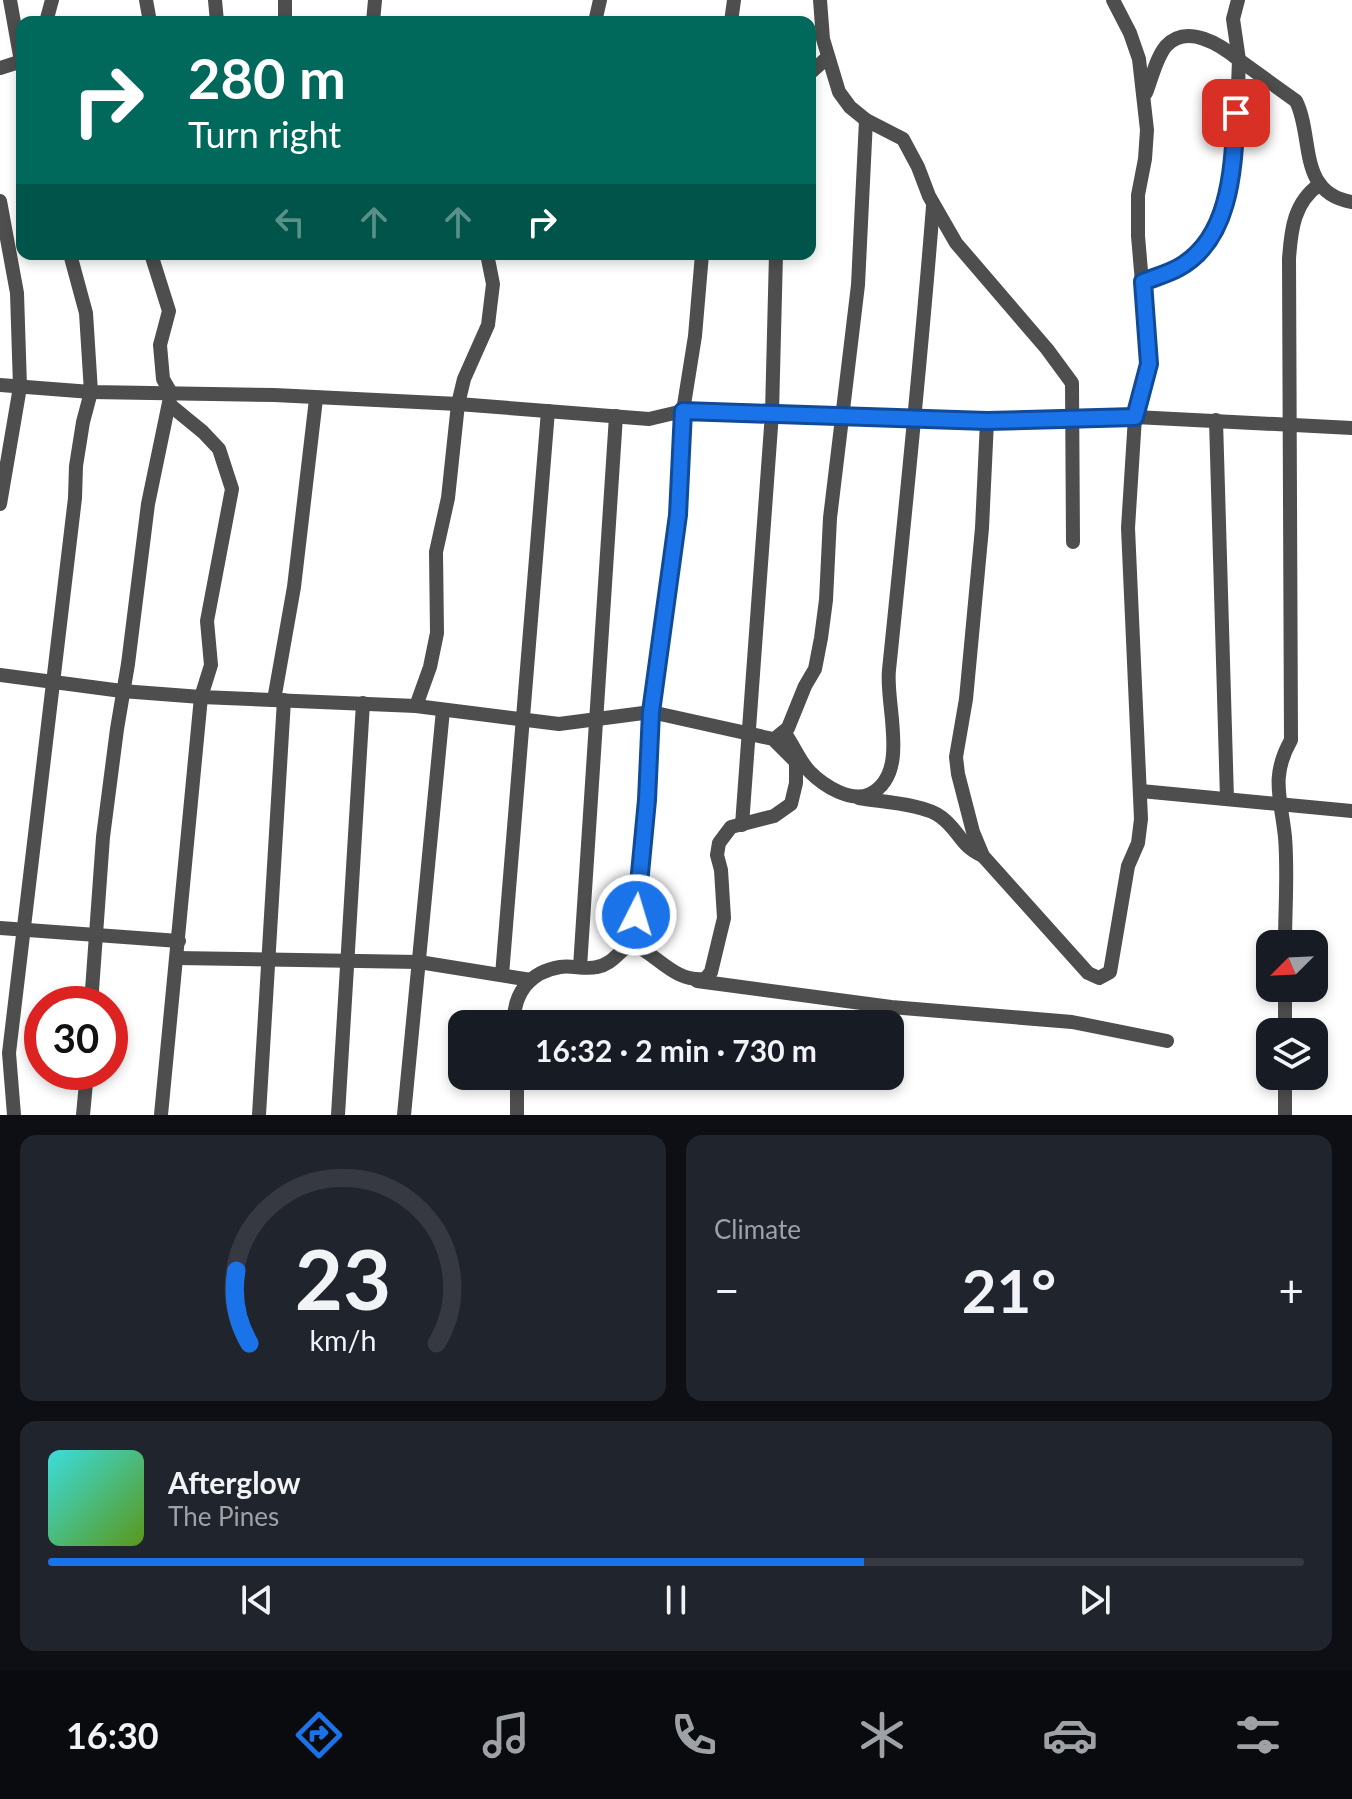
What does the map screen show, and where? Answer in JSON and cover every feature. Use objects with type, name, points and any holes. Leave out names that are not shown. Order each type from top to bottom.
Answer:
[{"type":"street","points":[[10,0],[16,32]]},
{"type":"street","points":[[820,0],[828,57],[839,92],[850,107],[866,120],[903,139],[933,206],[956,243],[1047,349],[1072,383],[1073,542]]},
{"type":"street","points":[[987,421],[979,559],[966,699],[956,757],[973,832],[983,856],[1088,973],[1099,978],[1110,972],[1128,866],[1138,843],[1141,791],[1135,731],[1128,528],[1135,417],[1149,364],[1138,236],[1138,195],[1146,144],[1145,97],[1139,59],[1113,0]]},
{"type":"street","points":[[1143,282],[1179,268],[1201,250],[1220,219],[1229,191],[1239,60],[1233,19],[1238,0]]},
{"type":"street","points":[[1145,97],[1159,58],[1165,47],[1175,39],[1193,36],[1221,45],[1296,101],[1301,110],[1309,157],[1320,184],[1336,199],[1352,202]]},
{"type":"street","points":[[816,68],[828,57]]},
{"type":"street","points":[[779,735],[815,669],[821,638],[858,285],[866,120]]},
{"type":"street","points":[[1285,930],[1285,837],[1277,781],[1281,757],[1291,740],[1291,239],[1301,201],[1320,184]]},
{"type":"street","points":[[0,201],[17,293],[20,387],[0,504]]},
{"type":"street","points":[[855,797],[869,794],[883,783],[893,764],[889,669],[916,420],[933,206]]},
{"type":"street","points":[[14,1115],[9,1053],[54,682],[76,466],[91,392],[86,313],[72,260]]},
{"type":"street","points":[[153,260],[169,311],[160,345],[163,379],[170,399],[219,449],[232,489],[207,621],[211,665],[201,697],[161,1115]]},
{"type":"street","points":[[416,706],[430,667],[437,633],[436,552],[448,498],[458,404],[464,379],[488,325],[493,284],[488,260]]},
{"type":"street","points":[[633,944],[647,800],[651,712],[678,515],[683,411],[695,336],[701,260]]},
{"type":"street","points":[[742,825],[772,413],[776,260]]},
{"type":"street","points":[[0,385],[170,399],[316,399],[458,404],[649,419],[683,411],[987,421],[1135,417],[1352,428]]},
{"type":"street","points":[[93,986],[103,837],[122,691],[148,504],[170,399]]},
{"type":"street","points":[[259,1115],[279,700],[316,399]]},
{"type":"street","points":[[502,975],[548,411]]},
{"type":"street","points":[[580,967],[616,416]]},
{"type":"street","points":[[1216,420],[1227,799]]},
{"type":"street","points":[[0,675],[122,691],[201,697],[416,706],[559,724],[651,712],[749,734],[779,735],[808,771],[826,785],[855,797],[938,814],[968,849],[983,856]]},
{"type":"street","points":[[338,1115],[363,703]]},
{"type":"street","points":[[404,1115],[443,710]]},
{"type":"street","points":[[692,981],[705,979],[711,972],[724,918],[717,855],[719,843],[731,827],[774,816],[791,804],[796,762],[779,735]]},
{"type":"street","points":[[1141,791],[1352,811]]},
{"type":"street","points":[[0,928],[179,941]]},
{"type":"street","points":[[513,1010],[523,986],[539,973],[559,967],[596,968],[613,962],[626,946],[633,944]]},
{"type":"street","points":[[633,944],[669,970],[692,981],[891,1007],[1072,1022],[1167,1041]]},
{"type":"street","points":[[177,958],[419,962],[531,980]]},
{"type":"street","points":[[83,1115],[85,1090]]},
{"type":"street","points":[[517,1090],[517,1115]]},
{"type":"street","points":[[1285,1090],[1285,1115]]},
{"type":"route","points":[[636,915],[647,800],[651,712],[678,515],[683,411],[987,421],[1135,417],[1149,364],[1143,282],[1179,268],[1201,250],[1220,219],[1229,191],[1236,113]]}]
